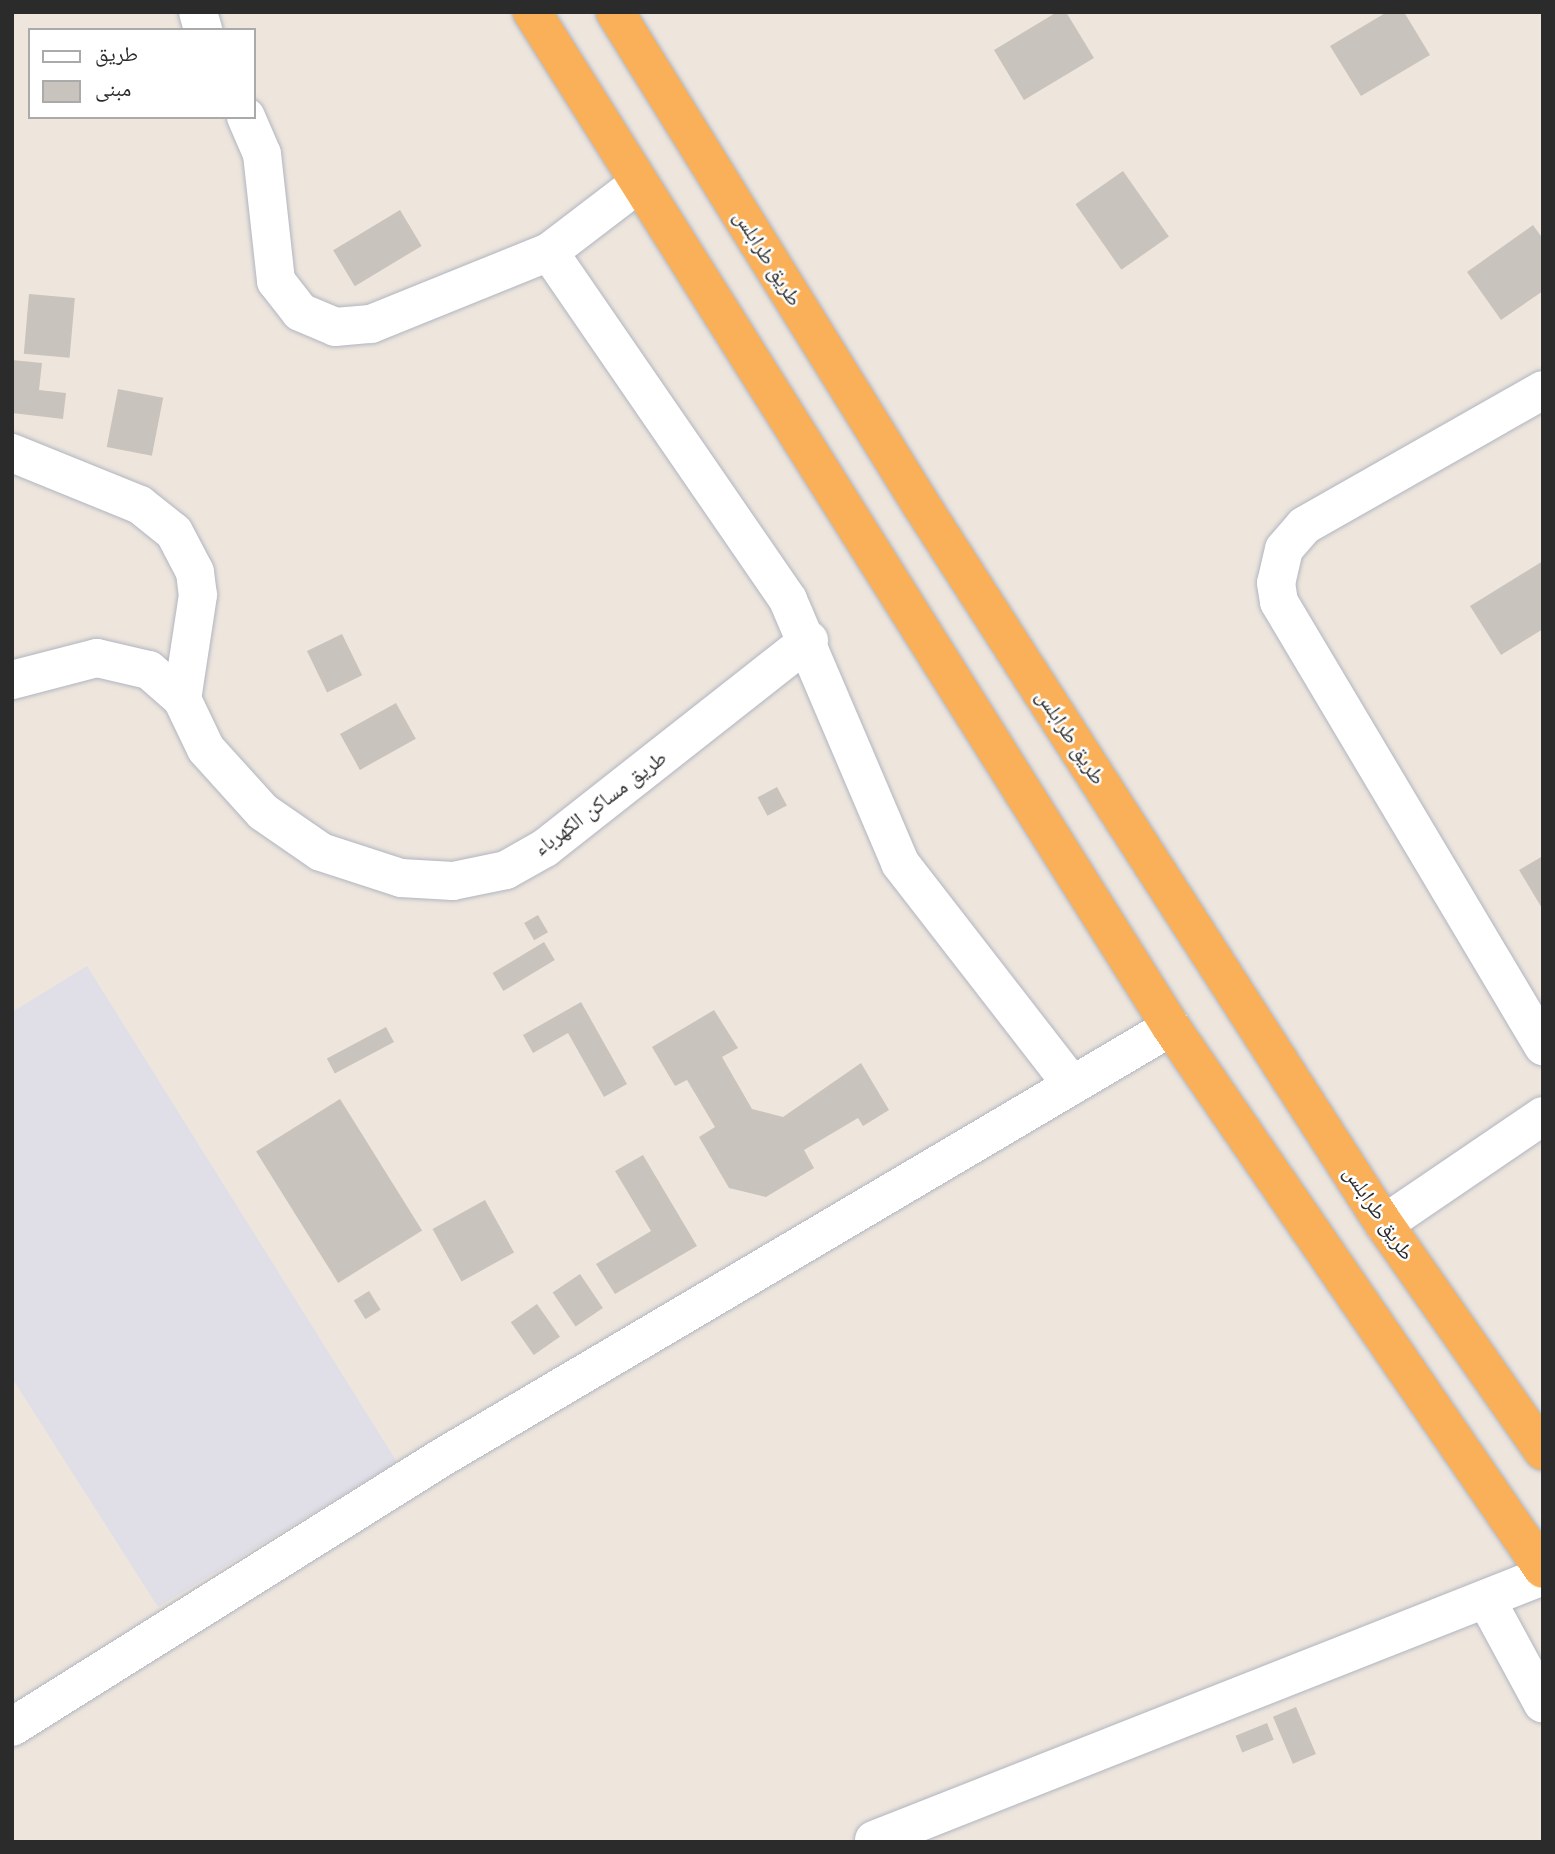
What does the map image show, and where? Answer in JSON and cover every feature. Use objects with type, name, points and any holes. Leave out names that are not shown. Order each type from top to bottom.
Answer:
[{"type":"highway","points":[[533,12],[638,184],[1171,1027],[1543,1569]]},
{"type":"highway","name":"طريق طرابلس","points":[[615,12],[920,503],[1384,1224],[1543,1451]]},
{"type":"street","points":[[247,119],[262,154],[276,281],[300,312],[317,322],[371,324],[549,252],[638,184]]},
{"type":"street","points":[[549,252],[768,568],[808,640],[862,784],[900,863],[1072,1085]]},
{"type":"street","points":[[1543,390],[1304,526],[1284,549],[1276,583],[1279,602],[1543,1046]]},
{"type":"street","points":[[12,453],[140,505],[174,532],[195,572],[198,595],[181,699]]},
{"type":"street","name":"طريق مساكن الكهرباء","points":[[12,680],[97,658],[149,670],[181,699],[206,749],[263,812],[321,852],[401,878],[453,881],[506,870],[545,849],[808,640]]},
{"type":"street","points":[[12,1727],[442,1458],[1171,1027]]},
{"type":"street","points":[[1384,1224],[1543,1116]]},
{"type":"street","points":[[874,1840],[1543,1576]]},
{"type":"street","points":[[1486,1599],[1543,1704]]},
{"type":"shaded area","points":[[87,966],[397,1462],[158,1607],[12,1378],[12,1012]]},
{"type":"building","points":[[1057,12],[1066,12],[1094,58],[1024,100],[994,50]]},
{"type":"building","points":[[1387,12],[1404,12],[1430,55],[1361,96],[1330,46]]},
{"type":"building","points":[[1123,171],[1169,237],[1121,270],[1075,204]]},
{"type":"building","points":[[400,210],[422,246],[355,286],[333,250]]},
{"type":"building","points":[[1533,225],[1543,239],[1543,291],[1501,320],[1467,272]]},
{"type":"building","points":[[29,294],[75,298],[70,358],[24,354]]},
{"type":"building","points":[[12,360],[42,363],[39,390],[66,393],[63,419],[12,413]]},
{"type":"building","points":[[118,389],[163,398],[152,456],[107,447]]},
{"type":"building","points":[[1543,561],[1543,629],[1501,655],[1470,606]]},
{"type":"building","points":[[342,634],[362,675],[327,692],[307,651]]},
{"type":"building","points":[[396,703],[416,739],[360,770],[340,734]]},
{"type":"building","points":[[777,787],[787,806],[767,816],[758,797]]},
{"type":"building","points":[[1543,856],[1543,910],[1519,870]]},
{"type":"building","points":[[538,915],[548,932],[534,940],[524,923]]},
{"type":"building","points":[[544,942],[555,960],[503,991],[493,973]]},
{"type":"building","points":[[581,1002],[627,1084],[604,1097],[568,1033],[533,1053],[523,1035]]},
{"type":"building","points":[[714,1010],[738,1048],[722,1057],[752,1109],[783,1117],[861,1063],[889,1110],[863,1126],[858,1118],[804,1150],[814,1168],[766,1197],[729,1188],[699,1137],[715,1127],[687,1080],[675,1086],[652,1047]]},
{"type":"building","points":[[386,1027],[394,1042],[335,1073],[327,1058]]},
{"type":"building","points":[[340,1099],[422,1230],[338,1283],[256,1151]]},
{"type":"building","points":[[643,1155],[697,1246],[615,1294],[596,1264],[651,1231],[615,1171]]},
{"type":"building","points":[[485,1200],[514,1252],[462,1282],[433,1229]]},
{"type":"building","points":[[580,1274],[603,1308],[576,1326],[553,1292]]},
{"type":"building","points":[[369,1291],[381,1310],[365,1319],[354,1301]]},
{"type":"building","points":[[537,1304],[560,1337],[534,1355],[511,1322]]},
{"type":"building","points":[[1296,1707],[1316,1754],[1293,1764],[1273,1717]]},
{"type":"building","points":[[1267,1723],[1274,1740],[1242,1752],[1235,1736]]}]
